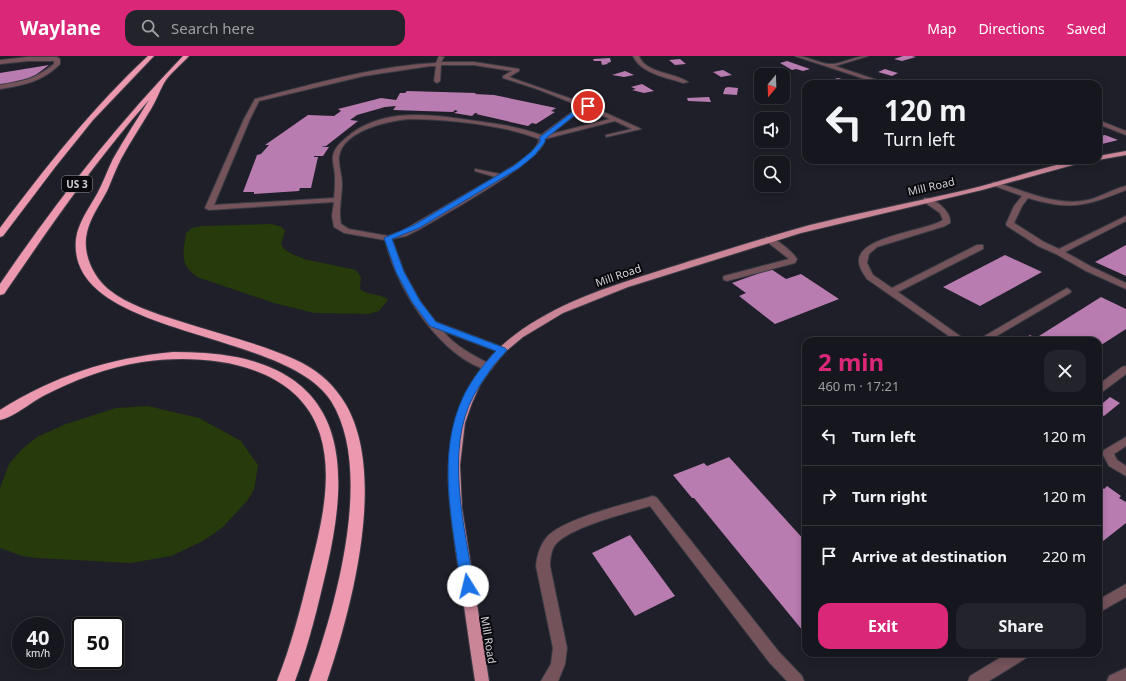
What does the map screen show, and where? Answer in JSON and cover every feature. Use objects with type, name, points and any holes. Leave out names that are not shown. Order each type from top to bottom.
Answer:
[{"type":"highway","name":"US 3","points":[[0,234],[45,174],[80,132],[118,89],[151,56]]},
{"type":"highway","name":"US 3","points":[[0,292],[69,194],[115,134],[186,56]]},
{"type":"highway","points":[[162,81],[152,103],[118,158],[86,221],[81,240],[81,252],[88,271],[96,282],[122,302],[136,310],[160,319],[272,355],[294,364],[314,377],[338,401],[345,414],[351,432],[355,454],[357,478],[354,530],[342,597],[318,681]]},
{"type":"highway","points":[[0,416],[13,407],[48,389],[82,375],[115,364],[168,356],[203,356],[238,362],[278,376],[300,391],[318,414],[326,433],[330,455],[331,487],[324,546],[305,627],[286,681]]},
{"type":"main road","points":[[1102,157],[1126,153]]},
{"type":"main road","name":"Mill Road","points":[[482,681],[456,508],[453,454],[458,425],[469,395],[488,366],[502,350],[538,323],[578,303],[643,280],[769,239],[852,217],[994,184],[1069,164]]},
{"type":"street","points":[[1,61],[7,56]]},
{"type":"street","points":[[437,81],[439,70],[438,62],[439,58],[442,56]]},
{"type":"street","points":[[636,56],[638,62],[646,67],[685,82]]},
{"type":"street","points":[[798,56],[874,80]]},
{"type":"street","points":[[830,66],[865,56]]},
{"type":"street","points":[[0,87],[29,82],[47,72],[57,64],[57,60],[28,59],[1,61]]},
{"type":"street","points":[[337,200],[209,208],[246,118],[257,100],[395,67],[454,60],[505,66],[518,70],[505,77],[539,87],[638,129],[608,136]]},
{"type":"street","points":[[584,105],[542,138],[542,142],[533,154],[517,167],[417,227],[388,238],[347,231],[337,224],[334,215],[337,200],[338,171],[335,159],[337,151],[355,132],[366,125],[397,117],[442,118],[488,125],[542,138],[615,119]]},
{"type":"street","points":[[1102,124],[1126,133]]},
{"type":"street","points":[[477,170],[501,177]]},
{"type":"street","points":[[994,184],[1026,196],[1060,202],[1081,203],[1126,188]]},
{"type":"street","points":[[1026,196],[1018,206],[1010,224],[1041,244],[1126,286]]},
{"type":"street","points":[[927,200],[942,210],[947,221],[942,224],[874,245],[865,252],[862,260],[864,269],[870,277],[956,337]]},
{"type":"street","points":[[1059,252],[1126,218]]},
{"type":"street","points":[[388,238],[400,272],[416,302],[446,341],[469,357],[488,366]]},
{"type":"street","points":[[727,278],[792,261],[793,259],[791,256],[769,239]]},
{"type":"street","points":[[891,292],[980,248]]},
{"type":"street","points":[[988,337],[1067,291]]},
{"type":"street","points":[[433,324],[502,350]]},
{"type":"street","points":[[1102,387],[1126,369]]},
{"type":"street","points":[[1126,441],[1108,453],[1113,463],[1126,472]]},
{"type":"street","points":[[548,681],[558,664],[560,648],[543,566],[544,554],[548,547],[556,538],[567,531],[594,519],[653,501],[774,657],[797,681]]},
{"type":"street","points":[[1102,605],[1126,590]]},
{"type":"street","points":[[974,681],[1014,657]]},
{"type":"street","points":[[1114,681],[1126,674]]},
{"type":"green space","points":[[271,224],[282,227],[285,231],[281,244],[284,249],[304,259],[356,270],[361,277],[360,289],[367,293],[382,296],[388,300],[379,311],[369,314],[314,313],[274,303],[200,278],[193,274],[186,264],[184,259],[184,247],[186,233],[192,228],[202,226]]},
{"type":"green space","points":[[148,406],[199,418],[241,441],[258,465],[254,490],[247,501],[223,527],[203,541],[171,556],[131,563],[36,558],[22,556],[0,548],[0,488],[9,464],[21,450],[37,437],[66,424],[116,408]]},
{"type":"building","points":[[903,56],[916,57],[902,61],[894,59]]},
{"type":"building","points":[[610,58],[611,62],[602,65],[601,61],[594,61],[593,59]]},
{"type":"building","points":[[680,59],[686,64],[675,65],[669,60]]},
{"type":"building","points":[[787,61],[810,69],[803,71],[796,69],[792,70],[780,63]]},
{"type":"building","points":[[49,65],[29,80],[0,85],[0,73]]},
{"type":"building","points":[[885,69],[898,73],[892,76],[878,72]]},
{"type":"building","points":[[723,70],[732,75],[721,77],[713,72]]},
{"type":"building","points":[[625,71],[634,75],[624,77],[612,75]]},
{"type":"building","points":[[838,78],[845,80],[831,80]]},
{"type":"building","points":[[642,84],[654,91],[644,93],[632,90],[636,89],[631,87]]},
{"type":"building","points":[[725,88],[738,88],[737,95],[723,94]]},
{"type":"building","points":[[407,91],[494,95],[556,108],[551,111],[555,112],[536,124],[532,123],[528,126],[476,114],[478,113],[475,113],[472,116],[454,113],[458,111],[455,110],[453,112],[393,110],[396,106],[385,107],[357,115],[350,120],[358,121],[326,146],[321,147],[329,147],[323,156],[314,156],[318,157],[311,188],[300,188],[299,191],[254,194],[254,192],[243,192],[257,155],[261,154],[269,145],[265,145],[308,115],[334,116],[341,111],[338,109],[381,98],[396,100],[400,93],[405,93]]},
{"type":"building","points":[[709,97],[711,102],[688,101],[687,98]]},
{"type":"building","points":[[1102,135],[1105,135],[1118,140],[1102,144]]},
{"type":"building","points":[[1126,245],[1126,276],[1095,262]]},
{"type":"building","points":[[1005,255],[1042,272],[980,306],[943,287]]},
{"type":"building","points":[[771,269],[786,279],[801,274],[839,299],[775,324],[739,296],[746,293],[732,283]]},
{"type":"building","points":[[1101,297],[1126,309],[1126,329],[1102,344],[1102,337],[1039,336]]},
{"type":"building","points":[[1110,397],[1120,403],[1104,416],[1102,415],[1102,404]]},
{"type":"building","points":[[729,457],[802,538],[802,630],[694,498],[692,498],[673,475],[704,463],[707,466]]},
{"type":"building","points":[[1107,486],[1121,496],[1119,498],[1126,502],[1126,523],[1102,542],[1102,488],[1104,489]]},
{"type":"building","points":[[630,535],[675,596],[635,616],[592,553]]},
{"type":"route","points":[[468,586],[453,486],[453,454],[458,425],[469,395],[488,366],[502,350],[433,324],[416,302],[400,272],[388,238],[403,234],[417,227],[517,167],[533,154],[542,142],[542,138],[584,105],[588,106]]}]
